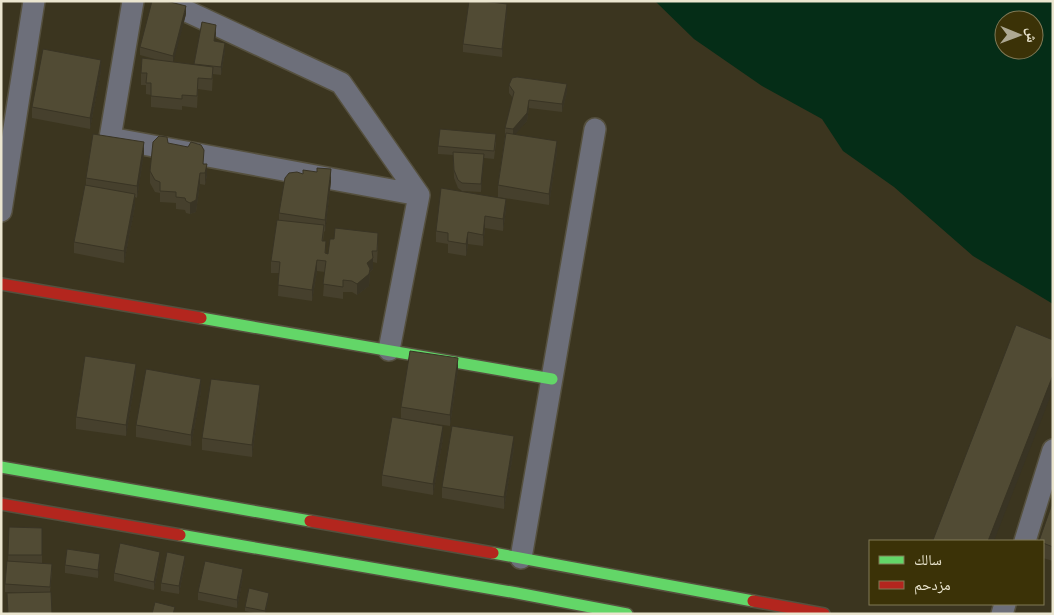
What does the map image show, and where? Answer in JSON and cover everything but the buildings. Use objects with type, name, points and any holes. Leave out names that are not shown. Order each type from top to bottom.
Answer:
[{"type":"main road","points":[[1,284],[552,379]]},
{"type":"main road","points":[[1,467],[521,563],[824,614]]},
{"type":"main road","points":[[1,504],[517,589],[627,614]]},
{"type":"street","points":[[1,211],[34,1]]},
{"type":"street","points":[[133,1],[110,138],[419,195]]},
{"type":"street","points":[[165,1],[341,82],[419,195],[389,350]]},
{"type":"street","points":[[521,563],[595,129]]},
{"type":"street","points":[[1025,540],[1053,450]]},
{"type":"shaded area","points":[[655,1],[1053,1],[1053,304],[973,256],[894,187],[843,151],[822,119],[762,86],[694,39]]},
{"type":"traffic: fast","points":[[201,318],[552,379]]},
{"type":"traffic: fast","points":[[1,467],[310,521]]},
{"type":"traffic: fast","points":[[180,535],[517,593],[627,614]]},
{"type":"traffic: fast","points":[[493,553],[753,601]]},
{"type":"traffic: jam","points":[[1,284],[201,318]]},
{"type":"traffic: jam","points":[[1,504],[180,535]]},
{"type":"traffic: jam","points":[[310,521],[493,553]]},
{"type":"traffic: jam","points":[[753,601],[824,614]]}]
